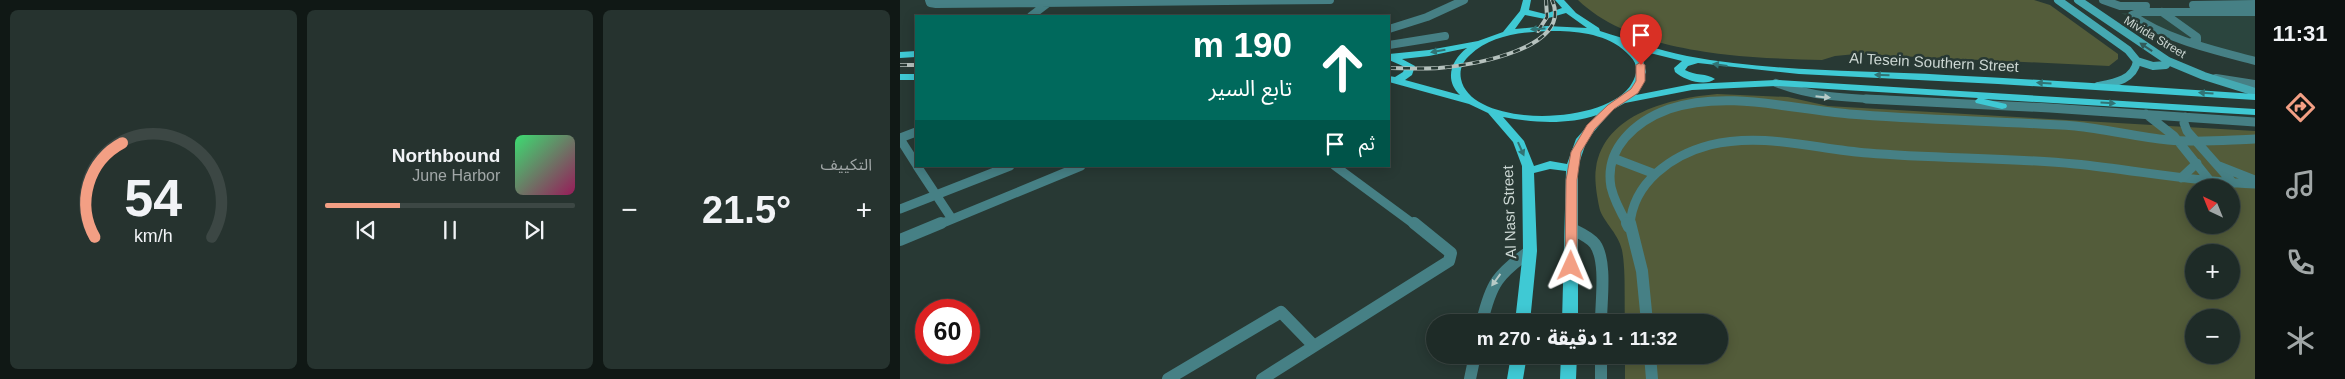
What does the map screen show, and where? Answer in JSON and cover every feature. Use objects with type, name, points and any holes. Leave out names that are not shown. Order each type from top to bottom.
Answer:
[{"type":"main road","points":[[1507,33],[1524,11],[1527,0]]},
{"type":"main road","points":[[1486,41],[1466,54],[1456,68],[1456,83],[1462,93],[1473,102],[1492,112],[1519,118],[1549,120],[1573,118],[1611,107],[1624,100],[1634,91],[1640,81],[1642,71],[1638,58],[1632,52],[1566,9],[1559,0]]},
{"type":"main road","points":[[1524,11],[1533,15],[1546,16],[1559,14],[1566,9]]},
{"type":"main road","name":"Al Tesein Southern Street","points":[[1486,41],[1507,33],[1549,28],[1587,31],[1661,54],[1697,62],[1748,68],[2255,96]]},
{"type":"main road","points":[[1390,57],[1436,52],[1486,41]]},
{"type":"main road","points":[[900,55],[915,54]]},
{"type":"main road","points":[[1390,57],[1410,66],[1408,73],[1393,80]]},
{"type":"main road","points":[[1697,62],[1682,64],[1679,68],[1680,72],[1691,78],[1742,84]]},
{"type":"main road","points":[[900,77],[915,77]]},
{"type":"main road","points":[[1393,80],[1473,102]]},
{"type":"main road","name":"Al Tesein Southern Street","points":[[1624,100],[1676,89],[1776,83],[2255,112]]},
{"type":"main road","points":[[1936,92],[2002,106]]},
{"type":"main road","points":[[1570,314],[1572,169],[1576,152],[1582,139],[1611,107]]},
{"type":"main road","name":"Al Nasr Street","points":[[1492,112],[1518,141],[1524,152],[1528,170],[1530,252],[1523,314]]},
{"type":"main road","points":[[1528,170],[1550,164],[1572,169]]},
{"type":"main road","points":[[1515,379],[1518,364]]},
{"type":"main road","points":[[1568,379],[1569,364]]},
{"type":"street","points":[[929,0],[930,3],[936,4],[1330,0]]},
{"type":"street","points":[[1227,1],[1236,0]]},
{"type":"street","points":[[1390,30],[1427,17],[1464,0]]},
{"type":"street","name":"Mivida Street","points":[[2058,0],[2128,50],[2137,62]]},
{"type":"street","name":"Mivida Street","points":[[2078,0],[2168,61],[2204,76],[2255,92]]},
{"type":"street","points":[[2103,0],[2123,6],[2255,4]]},
{"type":"street","points":[[1032,15],[1048,3]]},
{"type":"street","points":[[2255,12],[2137,12],[2132,15],[2179,38],[2255,61]]},
{"type":"street","points":[[2162,12],[2198,40],[2192,42]]},
{"type":"street","points":[[2179,38],[2192,34]]},
{"type":"street","points":[[1390,45],[1445,36]]},
{"type":"street","points":[[2098,86],[2129,76],[2135,71],[2137,62],[2166,66],[2168,61]]},
{"type":"street","points":[[2204,76],[2255,84]]},
{"type":"street","points":[[1776,83],[1798,92],[1824,97],[2146,114],[2255,122]]},
{"type":"street","points":[[1646,314],[1638,251],[1611,187],[1611,167],[1613,158],[1626,135],[1655,115],[1682,106],[1719,101],[1750,102],[1845,114],[2082,127],[2178,141],[2255,140]]},
{"type":"street","points":[[2146,114],[2159,123],[2178,141],[2209,179]]},
{"type":"street","points":[[2186,117],[2185,127],[2229,179]]},
{"type":"street","points":[[900,132],[915,126]]},
{"type":"street","points":[[915,132],[900,138],[915,160]]},
{"type":"street","points":[[1629,227],[1642,190],[1655,174],[1680,157],[1703,147],[1722,143],[1760,141],[1869,153],[2072,164],[2188,179]]},
{"type":"street","points":[[1613,158],[1655,174]]},
{"type":"street","points":[[2181,178],[2197,163]]},
{"type":"street","points":[[2218,166],[2255,182]]},
{"type":"street","points":[[919,167],[952,218]]},
{"type":"street","points":[[900,209],[1007,167]]},
{"type":"street","points":[[900,240],[1080,167]]},
{"type":"street","points":[[1262,379],[1433,273],[1449,261],[1451,253],[1442,244],[1336,167]]},
{"type":"street","points":[[2240,183],[2255,182]]},
{"type":"street","points":[[1572,229],[1590,240],[1601,255],[1601,314]]},
{"type":"street","points":[[1484,314],[1488,292],[1494,280],[1503,271],[1530,252]]},
{"type":"street","points":[[1168,379],[1281,312],[1314,346]]},
{"type":"street","points":[[1470,379],[1473,364]]},
{"type":"street","points":[[1601,364],[1601,379]]},
{"type":"street","points":[[1651,364],[1652,379]]},
{"type":"shaded area","points":[[2255,12],[2255,62],[2140,23],[2121,13]]},
{"type":"green space","points":[[1578,0],[2034,0],[2050,5],[2118,54],[2118,59],[2109,66],[1856,54],[1835,56],[1822,60],[1727,55],[1660,43],[1630,32],[1602,18]]},
{"type":"green space","points":[[1717,94],[1788,97],[1828,106],[2255,131],[2255,379],[1625,379],[1625,364],[1728,364],[1728,314],[1625,314],[1622,250],[1617,238],[1600,211],[1597,197],[1595,172],[1602,149],[1612,134],[1626,121],[1643,112],[1680,100]]},
{"type":"railway","points":[[1538,31],[1547,17],[1546,0]]},
{"type":"railway","points":[[1390,68],[1454,66],[1495,58],[1516,51],[1534,42],[1548,31],[1555,17],[1552,0]]},
{"type":"railway","points":[[900,65],[915,65]]},
{"type":"route","points":[[1571,266],[1572,166],[1576,152],[1582,139],[1591,127],[1611,107],[1624,100],[1634,91],[1640,81],[1641,65]]}]
